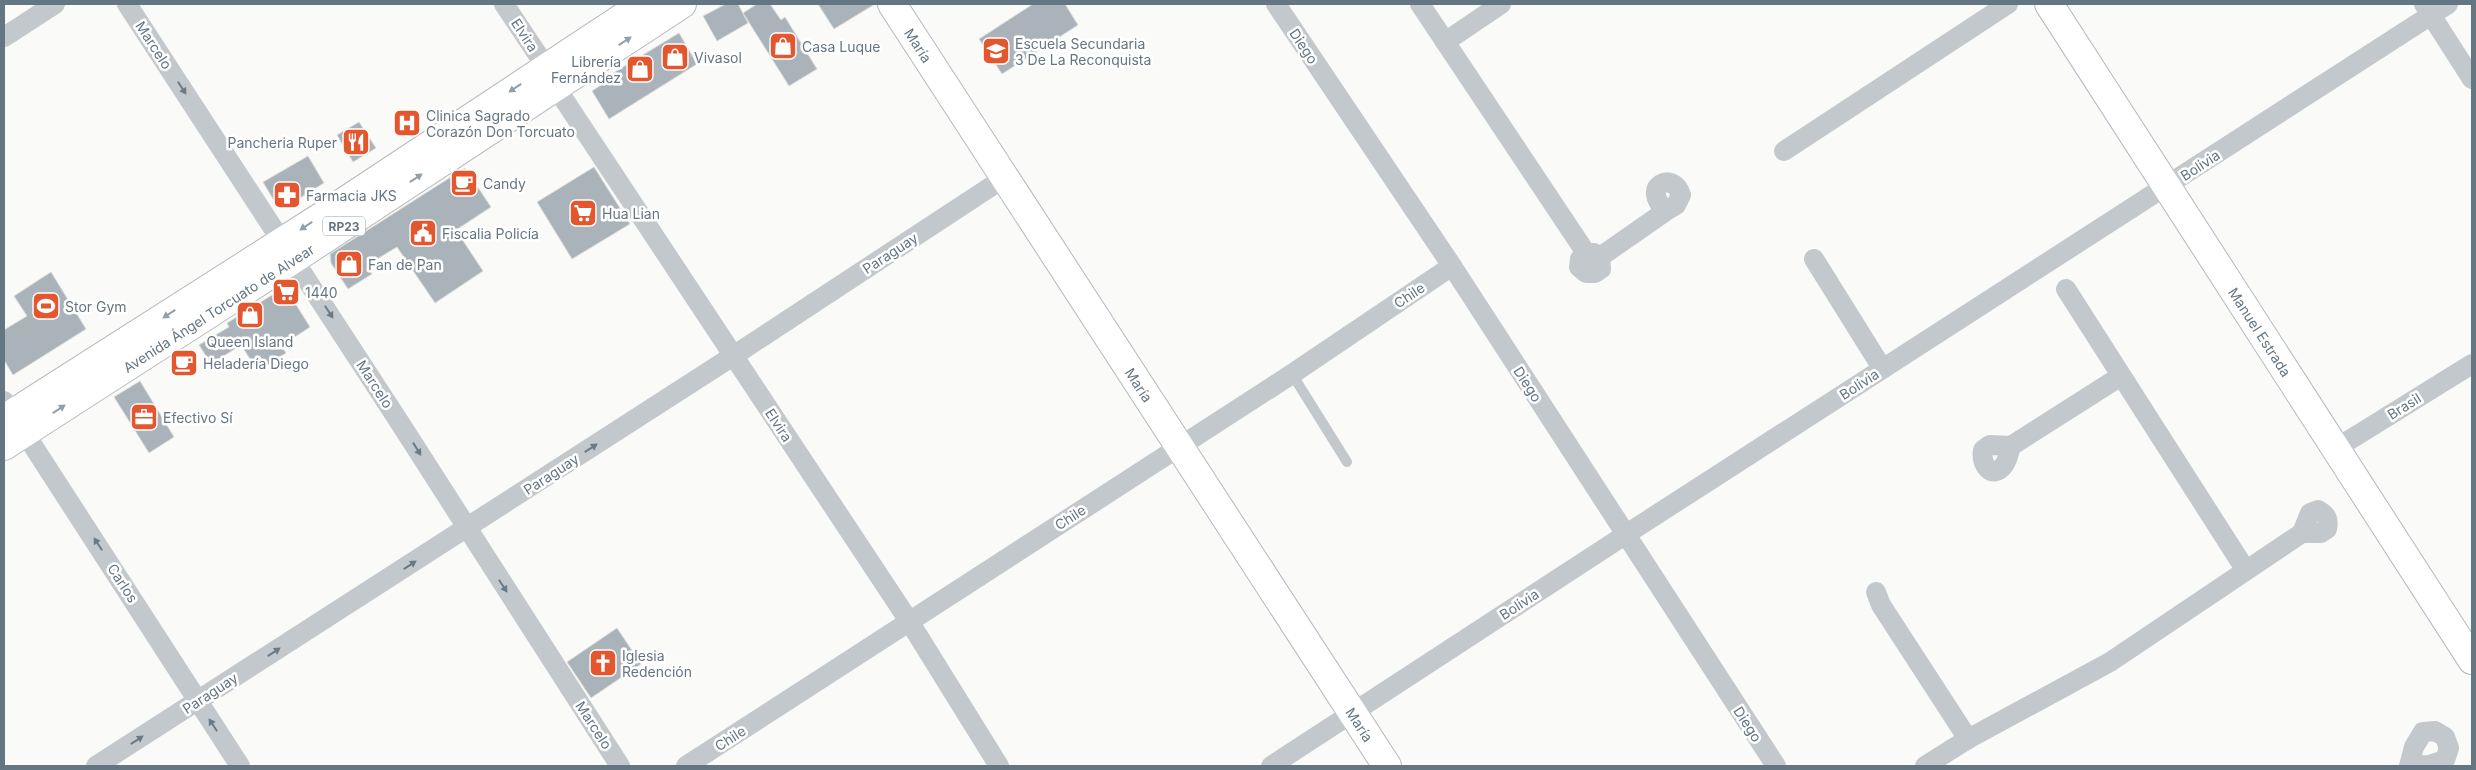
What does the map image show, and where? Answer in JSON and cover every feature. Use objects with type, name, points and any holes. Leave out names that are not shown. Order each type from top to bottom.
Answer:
[{"type":"street","points":[[4,37],[55,4]]},
{"type":"street","name":"Marcelo","points":[[127,4],[288,250],[620,766]]},
{"type":"street","name":"Elvira","points":[[504,4],[908,621],[999,766]]},
{"type":"street","name":"Avenida Ángel Torcuato de Alvear","points":[[10,422],[288,250],[550,76],[643,4]]},
{"type":"street","name":"Avenida Ángel Torcuato de Alvear","points":[[550,76],[682,4]]},
{"type":"street","name":"María","points":[[892,4],[1387,766]]},
{"type":"street","name":"Diego","points":[[1276,4],[1452,266],[1624,535],[1776,766]]},
{"type":"street","points":[[1420,4],[1593,255],[1666,211]]},
{"type":"street","points":[[1445,42],[1501,4]]},
{"type":"street","points":[[1784,151],[2008,4]]},
{"type":"street","name":"Manuel Estrada","points":[[2048,4],[2335,449],[2471,654]]},
{"type":"street","name":"Bolivia","points":[[1272,766],[1624,535],[2165,187],[2428,9],[2448,4]]},
{"type":"street","points":[[2428,9],[2472,79]]},
{"type":"street","name":"Paraguay","points":[[96,766],[466,529],[1004,178]]},
{"type":"street","points":[[1814,260],[1882,368]]},
{"type":"street","name":"Chile","points":[[686,766],[1292,374],[1452,266]]},
{"type":"street","points":[[2066,289],[2244,569]]},
{"type":"street","name":"Brasil","points":[[2335,449],[2472,364]]},
{"type":"street","points":[[2011,446],[2121,376]]},
{"type":"street","name":"Carlos","points":[[10,422],[240,766]]},
{"type":"street","points":[[1925,766],[1968,739],[2110,662],[2244,569],[2302,533]]},
{"type":"street","points":[[1876,592],[1881,605],[1968,739]]},
{"type":"lane","points":[[1292,374],[1347,462]]},
{"type":"building","points":[[726,4],[738,4],[748,23],[717,41],[703,16]]},
{"type":"building","name":"Casa Luque","points":[[757,4],[770,4],[781,20],[785,17],[817,69],[789,86],[743,13]]},
{"type":"building","points":[[818,4],[875,4],[834,29]]},
{"type":"building","points":[[1033,4],[1065,4],[1078,25],[1002,74],[979,39]]},
{"type":"building","points":[[679,33],[697,64],[609,119],[592,91],[601,85],[600,81]]},
{"type":"building","name":"Pancheria Ruper","points":[[359,122],[376,148],[353,162],[337,135]]},
{"type":"building","points":[[308,156],[324,183],[287,206],[276,204],[263,182]]},
{"type":"building","name":"Hua Lian","points":[[594,167],[630,224],[572,259],[537,202]]},
{"type":"building","points":[[465,168],[491,207],[456,230],[483,271],[435,303],[397,247],[367,265],[372,274],[348,289],[331,263],[330,254]]},
{"type":"building","name":"Stor Gym","points":[[51,272],[86,329],[13,375],[4,360],[4,330],[27,316],[14,296]]},
{"type":"building","points":[[285,287],[310,327],[281,346],[286,353],[258,371],[241,345],[211,364],[199,345],[229,327],[227,323]]},
{"type":"building","name":"Efectivo Sí","points":[[140,381],[174,437],[149,453],[114,397]]},
{"type":"building","name":"Iglesia Redención","points":[[617,628],[641,664],[591,698],[567,662]]},
{"type":"place","name":"Casa Luque","points":[[783,46]]},
{"type":"place","name":"Escuela Secundaria 3 De La Reconquista","points":[[996,51]]},
{"type":"place","name":"Vivasol","points":[[675,57]]},
{"type":"place","name":"Librería Fernández","points":[[640,69]]},
{"type":"place","name":"Clinica Sagrado Corazón Don Torcuato","points":[[407,123]]},
{"type":"place","name":"Pancheria Ruper","points":[[356,142]]},
{"type":"place","name":"Candy","points":[[464,183]]},
{"type":"place","name":"Farmacia JKS","points":[[287,195]]},
{"type":"place","name":"Hua Lian","points":[[583,213]]},
{"type":"place","name":"Fiscalia Policía","points":[[423,233]]},
{"type":"place","name":"Fan de Pan","points":[[349,264]]},
{"type":"place","name":"1440","points":[[286,292]]},
{"type":"place","name":"Stor Gym","points":[[46,306]]},
{"type":"place","name":"Queen Island","points":[[250,315]]},
{"type":"place","name":"Heladería Diego","points":[[184,363]]},
{"type":"place","name":"Efectivo Sí","points":[[144,417]]},
{"type":"place","name":"Iglesia Redención","points":[[603,663]]}]
